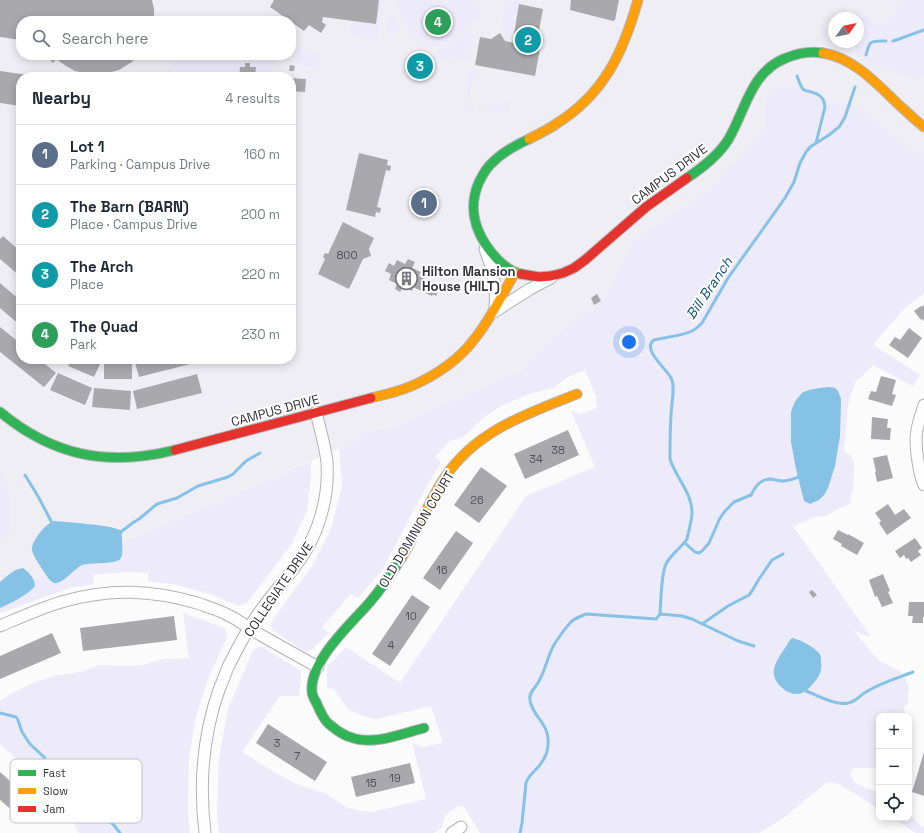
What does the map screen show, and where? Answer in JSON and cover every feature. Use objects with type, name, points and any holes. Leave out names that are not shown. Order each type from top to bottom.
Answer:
[{"type":"street","name":"CAMPUS DRIVE","points":[[638,0],[626,37],[617,57],[608,73],[596,89],[566,118],[511,147],[500,155],[490,164],[481,176],[475,190],[473,200],[473,212],[476,225],[482,239],[491,252],[515,273],[535,277],[547,277],[574,268],[587,258],[647,206],[704,166],[718,153],[728,140],[753,86],[761,74],[771,65],[793,55],[818,52],[830,54],[853,65],[867,75],[924,127]]},
{"type":"street","points":[[482,239],[490,262],[494,280],[496,296],[493,310]]},
{"type":"street","name":"CAMPUS DRIVE","points":[[0,412],[15,424],[38,438],[63,449],[88,455],[116,458],[148,456],[383,395],[408,387],[429,376],[450,363],[467,348],[480,332],[515,273]]},
{"type":"street","points":[[493,310],[558,274]]},
{"type":"street","name":"OLD DOMINION COURT","points":[[424,728],[378,740],[350,738],[337,730],[326,720],[317,706],[312,692],[313,680],[318,667],[325,654],[385,584],[410,544],[431,501],[454,464],[468,450],[490,434],[515,419],[577,394]]},
{"type":"street","points":[[924,405],[920,416],[916,438],[918,460],[924,485]]},
{"type":"street","name":"COLLEGIATE DRIVE","points":[[205,833],[203,820],[202,778],[207,735],[215,702],[227,669],[249,628],[305,551],[316,530],[324,504],[327,483],[327,463],[325,447],[316,412]]},
{"type":"street","points":[[0,626],[65,601],[91,595],[114,592],[159,594],[210,607],[229,615],[318,667]]},
{"type":"shaded area","points":[[0,0],[924,0],[924,160],[856,104],[653,313],[0,595]]},
{"type":"shaded area","points":[[379,0],[383,0],[377,37],[373,39],[350,36],[352,21],[376,24]]},
{"type":"shaded area","points":[[396,0],[474,0],[481,6],[482,10],[463,32],[444,44],[434,47],[426,47],[418,43],[410,35],[399,13]]},
{"type":"shaded area","points":[[507,0],[520,0],[514,31],[506,37],[501,30]]},
{"type":"shaded area","points":[[897,0],[924,0],[924,77],[916,80],[893,70],[879,71],[855,50],[855,48],[864,48],[864,15],[880,24],[888,21],[898,8]]},
{"type":"shaded area","points":[[389,13],[393,15],[400,30],[392,36],[389,34],[387,25]]},
{"type":"shaded area","points":[[470,31],[473,34],[468,61],[464,62],[434,57],[434,53],[454,43]]},
{"type":"shaded area","points":[[298,48],[321,52],[319,69],[296,65]]},
{"type":"shaded area","points":[[176,60],[276,60],[272,72],[256,71],[256,67],[250,67],[250,63],[245,63],[245,67],[240,67],[239,72],[166,72]]},
{"type":"shaded area","points":[[469,70],[477,71],[478,74],[478,77],[472,77],[470,104],[474,105],[474,109],[466,108]]},
{"type":"shaded area","points":[[808,87],[829,103],[856,104],[910,148],[924,157],[924,293],[905,308],[875,342],[875,346],[920,375],[913,386],[873,365],[859,379],[856,380],[848,405],[844,452],[851,455],[854,463],[853,489],[850,496],[851,504],[839,508],[826,516],[815,517],[793,526],[871,637],[854,631],[878,660],[900,671],[909,685],[908,702],[903,709],[905,713],[876,713],[876,768],[853,768],[850,775],[855,783],[876,792],[876,807],[844,787],[835,783],[827,782],[785,817],[759,833],[480,833],[464,807],[458,806],[445,815],[442,827],[434,833],[219,833],[217,815],[219,758],[228,709],[253,650],[261,646],[301,671],[299,696],[280,696],[242,752],[294,783],[326,794],[348,808],[372,812],[426,799],[412,743],[423,747],[443,743],[431,706],[377,719],[362,716],[347,708],[334,689],[327,688],[327,667],[346,647],[400,683],[526,496],[595,467],[571,411],[580,414],[597,408],[596,397],[585,370],[566,378],[554,388],[532,393],[501,406],[482,419],[463,437],[450,441],[435,457],[441,462],[382,570],[358,598],[351,594],[322,627],[329,633],[313,649],[306,652],[272,630],[271,622],[312,566],[331,529],[342,486],[339,448],[354,442],[370,430],[385,429],[521,370],[556,334],[604,300],[634,240],[707,191],[740,157],[765,129],[766,103],[769,94],[773,89]],"holes":[[[796,638],[818,651],[820,674],[803,693]]]},
{"type":"shaded area","points":[[505,102],[509,103],[508,113],[483,110],[483,105],[504,107]]},
{"type":"shaded area","points":[[311,461],[307,511],[291,545],[247,603],[238,606],[210,594],[178,585],[148,581],[149,573],[129,572],[93,575],[94,584],[70,588],[0,613],[0,595]]},
{"type":"shaded area","points":[[0,469],[9,494],[10,520],[7,538],[0,543]]},
{"type":"shaded area","points":[[183,613],[225,628],[227,637],[208,679],[196,717],[189,757],[188,811],[190,833],[79,833],[74,823],[142,823],[142,759],[17,759],[0,744],[0,701],[12,693],[35,682],[55,676],[80,672],[100,665],[143,665],[163,659],[189,658]]},
{"type":"shaded area","points":[[912,816],[924,827],[924,833],[916,833],[898,821],[912,821]]},
{"type":"water","points":[[829,387],[835,388],[838,391],[841,399],[840,436],[835,466],[828,488],[819,500],[810,504],[804,501],[796,469],[791,442],[791,412],[796,400],[803,392]]},
{"type":"water","points":[[53,521],[100,525],[122,531],[121,558],[114,562],[82,565],[65,579],[57,583],[52,582],[35,557],[32,546],[40,533]]},
{"type":"water","points":[[23,568],[31,576],[35,586],[24,596],[0,608],[0,582],[14,571]]},
{"type":"water","points":[[792,638],[810,646],[819,653],[821,658],[821,669],[817,679],[806,691],[797,694],[782,688],[775,679],[774,674],[774,669],[781,654]]},
{"type":"building","points":[[0,0],[152,0],[154,9],[154,16],[16,16],[16,39],[0,37]]},
{"type":"building","points":[[274,0],[379,0],[376,24],[323,17],[322,22],[326,25],[321,33],[309,25],[304,31],[296,25],[296,16],[283,16],[270,7]]},
{"type":"building","points":[[571,0],[619,0],[615,20],[613,21],[570,10]]},
{"type":"building","points":[[519,4],[543,9],[538,36],[542,37],[535,76],[475,65],[480,37],[491,39],[500,33],[505,41],[514,43]]},
{"type":"building","points":[[57,60],[134,60],[119,70],[112,72],[80,72],[66,66]]},
{"type":"building","points":[[414,62],[427,64],[426,70],[413,68]]},
{"type":"building","points":[[245,63],[250,63],[250,67],[256,67],[256,72],[240,72],[240,67],[245,67]]},
{"type":"building","points":[[290,65],[295,66],[294,71],[289,71]]},
{"type":"building","points":[[0,71],[16,73],[16,105],[0,103]]},
{"type":"building","points":[[296,78],[306,79],[305,92],[296,91]]},
{"type":"building","points":[[359,153],[388,160],[387,165],[391,166],[390,171],[386,170],[377,207],[381,208],[380,213],[376,212],[375,217],[346,210]]},
{"type":"building","points":[[343,222],[374,238],[369,249],[371,256],[363,259],[349,289],[318,274],[325,259],[323,257],[325,253],[328,254]]},
{"type":"building","points":[[3,236],[16,248],[16,273],[0,259],[0,239]]},
{"type":"building","name":"Hilton Mansion House (HILT)","points":[[408,259],[415,262],[412,268],[421,272],[419,276],[438,285],[437,287],[439,288],[436,296],[433,294],[432,296],[413,287],[412,291],[403,287],[400,292],[395,289],[397,284],[389,280],[391,274],[385,271],[389,263],[394,266],[397,260],[405,264]]},
{"type":"building","points":[[0,283],[16,297],[16,322],[0,308]]},
{"type":"building","points":[[597,294],[601,301],[594,305],[591,298]]},
{"type":"building","points":[[924,305],[924,321],[922,319],[921,320],[914,311]]},
{"type":"building","points":[[0,327],[16,340],[16,364],[45,364],[56,373],[44,387],[0,352]]},
{"type":"building","points":[[909,328],[922,338],[908,358],[889,345],[895,337],[900,340]]},
{"type":"building","points":[[69,364],[100,364],[94,377],[68,366]]},
{"type":"building","points":[[104,364],[132,364],[132,379],[104,379]]},
{"type":"building","points":[[135,364],[190,364],[139,377]]},
{"type":"building","points":[[58,373],[92,388],[85,405],[50,390]]},
{"type":"building","points":[[197,374],[202,393],[137,409],[133,391]]},
{"type":"building","points":[[881,376],[896,380],[892,394],[896,395],[892,406],[868,399],[871,391],[876,392]]},
{"type":"building","points":[[94,388],[131,391],[130,410],[92,407]]},
{"type":"building","points":[[872,417],[888,419],[887,428],[891,428],[890,440],[871,439]]},
{"type":"building","points":[[568,430],[579,455],[525,479],[514,454]]},
{"type":"building","points":[[887,455],[893,478],[877,482],[873,458]]},
{"type":"building","points":[[481,467],[507,486],[479,523],[454,505]]},
{"type":"building","points":[[888,504],[895,515],[904,509],[911,518],[887,535],[879,523],[881,521],[875,513]]},
{"type":"building","points":[[838,530],[864,543],[857,555],[841,546],[842,544],[833,539]]},
{"type":"building","points":[[456,531],[473,543],[440,590],[423,578]]},
{"type":"building","points":[[915,538],[922,548],[918,551],[921,555],[911,562],[908,558],[906,559],[904,555],[900,558],[895,551]]},
{"type":"building","points":[[883,574],[893,603],[882,607],[877,596],[875,597],[869,580]]},
{"type":"building","points":[[812,590],[817,595],[813,598],[809,592]]},
{"type":"building","points":[[412,595],[430,607],[390,666],[372,654]]},
{"type":"building","points":[[909,602],[924,602],[923,623],[912,623],[913,616],[908,616]]},
{"type":"building","points":[[174,616],[177,640],[83,651],[80,628]]},
{"type":"building","points":[[52,633],[61,653],[0,679],[0,656]]},
{"type":"building","points":[[268,724],[327,762],[315,781],[256,743]]},
{"type":"building","points":[[924,752],[924,796],[912,792]]},
{"type":"building","points":[[410,763],[415,783],[356,797],[351,777]]},
{"type":"building","points":[[0,772],[10,781],[10,809],[0,800]]},
{"type":"waterway","name":"Bill Branch","points":[[893,41],[924,30]]},
{"type":"waterway","name":"Bill Branch","points":[[866,55],[872,42],[886,41]]},
{"type":"waterway","points":[[797,76],[803,89],[819,95],[822,98],[825,107],[816,143]]},
{"type":"waterway","name":"Bill Branch","points":[[520,833],[526,783],[543,761],[548,747],[548,737],[544,725],[531,706],[530,694],[539,682],[555,644],[572,621],[586,614],[656,619],[660,614],[664,569],[671,557],[687,539],[692,517],[692,507],[687,493],[670,459],[673,386],[669,374],[653,354],[651,344],[654,340],[688,333],[702,323],[728,278],[785,198],[794,182],[800,163],[806,152],[810,147],[829,135],[841,124],[845,117],[855,87]]},
{"type":"waterway","points":[[122,531],[157,504],[177,498],[198,486],[228,477],[246,461],[260,453]]},
{"type":"waterway","points":[[25,475],[51,521]]},
{"type":"waterway","points":[[685,543],[695,552],[699,553],[709,543],[720,518],[725,511],[734,502],[751,495],[760,482],[770,479],[785,481],[799,477]]},
{"type":"waterway","points":[[702,624],[728,606],[749,595],[772,560],[783,554]]},
{"type":"waterway","points":[[660,614],[682,616],[692,619],[738,641],[754,646]]},
{"type":"waterway","points":[[806,691],[832,702],[843,704],[853,701],[877,686],[913,672]]},
{"type":"waterway","points":[[0,713],[16,717],[22,732],[30,744],[45,759]]},
{"type":"waterway","points":[[111,823],[120,833]]},
{"type":"traffic: fast","points":[[687,178],[709,161],[724,146],[750,93],[764,72],[774,64],[791,56],[809,52],[823,53]]},
{"type":"traffic: fast","points":[[521,274],[506,267],[489,250],[475,222],[473,207],[479,182],[489,166],[505,152],[529,139]]},
{"type":"traffic: fast","points":[[0,412],[20,427],[40,439],[61,448],[82,454],[104,457],[127,457],[150,455],[175,450]]},
{"type":"traffic: fast","points":[[402,557],[374,597],[324,656],[317,668],[313,680],[312,694],[327,722],[339,732],[350,737],[377,740],[424,728]]},
{"type":"traffic: slow","points":[[529,139],[550,128],[573,112],[599,86],[609,71],[626,38],[638,0]]},
{"type":"traffic: slow","points":[[823,53],[845,60],[855,66],[873,80],[924,127]]},
{"type":"traffic: slow","points":[[371,398],[417,384],[455,360],[481,331],[515,273]]},
{"type":"traffic: slow","points":[[402,557],[433,496],[445,477],[472,447],[504,425],[577,394]]},
{"type":"traffic: jam","points":[[521,274],[539,277],[551,276],[574,268],[646,207],[687,178]]},
{"type":"traffic: jam","points":[[175,450],[371,398]]},
{"type":"place","name":"The Quad","points":[[438,22]]},
{"type":"place","name":"The Barn (BARN)","points":[[528,40]]},
{"type":"place","name":"The Arch","points":[[420,66]]},
{"type":"place","name":"Lot 1","points":[[424,203]]},
{"type":"place","name":"Hilton Mansion House (HILT)","points":[[406,278]]}]
